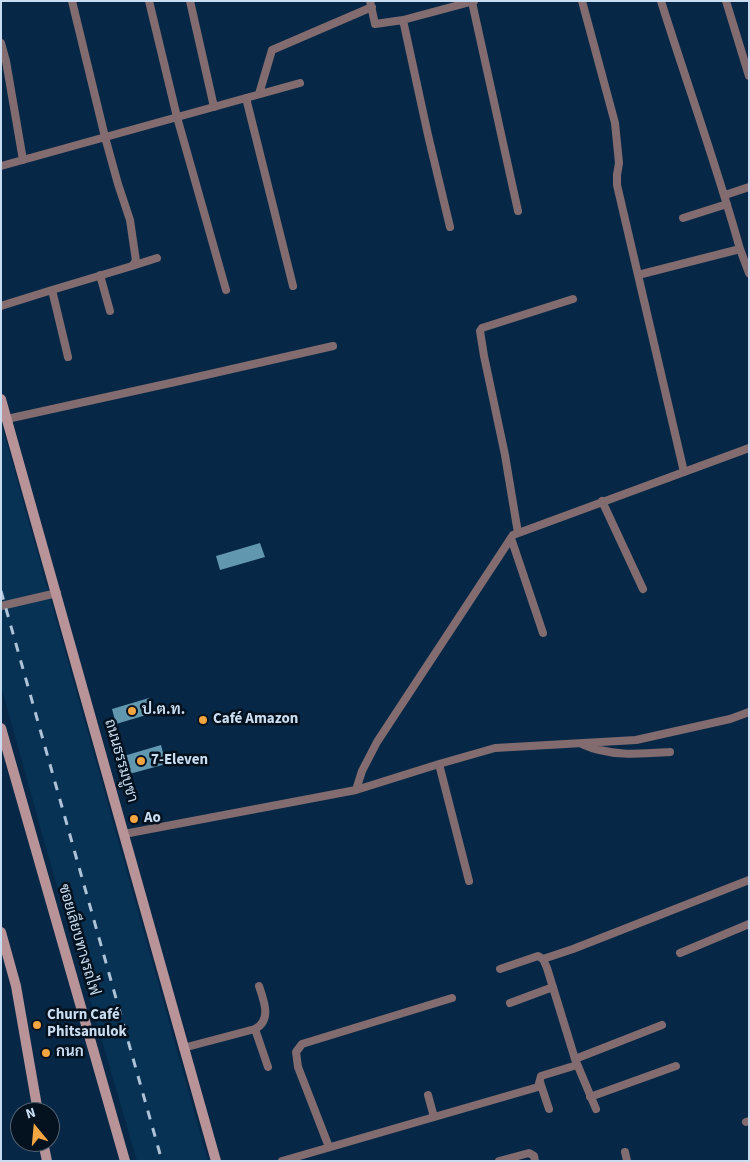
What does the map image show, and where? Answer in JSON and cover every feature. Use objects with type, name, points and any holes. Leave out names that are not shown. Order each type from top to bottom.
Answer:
[{"type":"main road","name":"ถนนธรรมบูชา","points":[[1,399],[216,1161]]},
{"type":"main road","name":"ซอยเลียบทางรถไฟ","points":[[1,728],[125,1161]]},
{"type":"main road","points":[[1,932],[16,986],[36,1102]]},
{"type":"street","points":[[72,1],[105,137],[130,220],[136,261],[132,266]]},
{"type":"street","points":[[148,1],[177,117],[226,290]]},
{"type":"street","points":[[190,1],[214,107]]},
{"type":"street","points":[[582,1],[615,123],[619,163],[617,185],[684,472]]},
{"type":"street","points":[[661,1],[749,273]]},
{"type":"street","points":[[726,1],[749,76]]},
{"type":"street","points":[[259,94],[272,50],[371,4],[375,24],[403,20],[473,2],[518,211]]},
{"type":"street","points":[[403,20],[450,227]]},
{"type":"street","points":[[1,43],[6,61],[23,160]]},
{"type":"street","points":[[1,166],[300,83]]},
{"type":"street","points":[[246,98],[293,286]]},
{"type":"street","points":[[725,195],[749,187]]},
{"type":"street","points":[[683,218],[727,204]]},
{"type":"street","points":[[638,275],[740,249]]},
{"type":"street","points":[[1,306],[157,258]]},
{"type":"street","points":[[100,275],[110,311]]},
{"type":"street","points":[[52,290],[68,356]]},
{"type":"street","points":[[543,634],[514,535],[505,455],[480,331],[482,328],[573,299]]},
{"type":"street","points":[[7,419],[333,346]]},
{"type":"street","points":[[356,790],[362,771],[377,742],[514,535],[749,448]]},
{"type":"street","points":[[602,501],[643,589]]},
{"type":"street","points":[[1,606],[57,593]]},
{"type":"street","points":[[124,834],[356,790],[496,748],[636,740],[730,719],[749,712]]},
{"type":"street","points":[[581,743],[592,749],[604,752],[639,754],[670,752]]},
{"type":"street","points":[[439,764],[469,881]]},
{"type":"street","points":[[543,959],[749,880]]},
{"type":"street","points":[[680,953],[749,924]]},
{"type":"street","points":[[500,969],[538,956],[543,959],[576,1062],[596,1109]]},
{"type":"street","points":[[184,1048],[255,1029],[262,1024],[265,1004],[259,986]]},
{"type":"street","points":[[510,1003],[553,987]]},
{"type":"street","points":[[329,1147],[298,1067],[296,1052],[298,1048],[302,1044],[452,998]]},
{"type":"street","points":[[282,1161],[538,1087],[541,1076],[662,1026]]},
{"type":"street","points":[[255,1029],[268,1067]]},
{"type":"street","points":[[590,1097],[676,1066]]},
{"type":"street","points":[[540,1082],[549,1109]]},
{"type":"street","points":[[428,1095],[434,1117]]},
{"type":"street","points":[[499,1161],[529,1152],[534,1156],[535,1161]]},
{"type":"street","points":[[625,1152],[627,1161]]},
{"type":"shaded area","points":[[1,423],[208,1161],[137,1161],[45,844],[1,686]]},
{"type":"building","points":[[260,543],[265,557],[220,570],[216,556]]},
{"type":"building","name":"ป.ต.ท.","points":[[149,698],[153,713],[116,724],[112,709]]},
{"type":"building","name":"7-Eleven","points":[[161,745],[166,764],[122,776],[117,758]]},
{"type":"railway","points":[[1,591],[162,1161]]},
{"type":"place","name":"ป.ต.ท.","points":[[132,711]]},
{"type":"place","name":"Café Amazon","points":[[203,720]]},
{"type":"place","name":"7-Eleven","points":[[141,761]]},
{"type":"place","name":"Ao","points":[[134,819]]},
{"type":"place","name":"Churn Café Phitsanulok","points":[[37,1025]]},
{"type":"place","name":"กนก","points":[[46,1053]]}]
